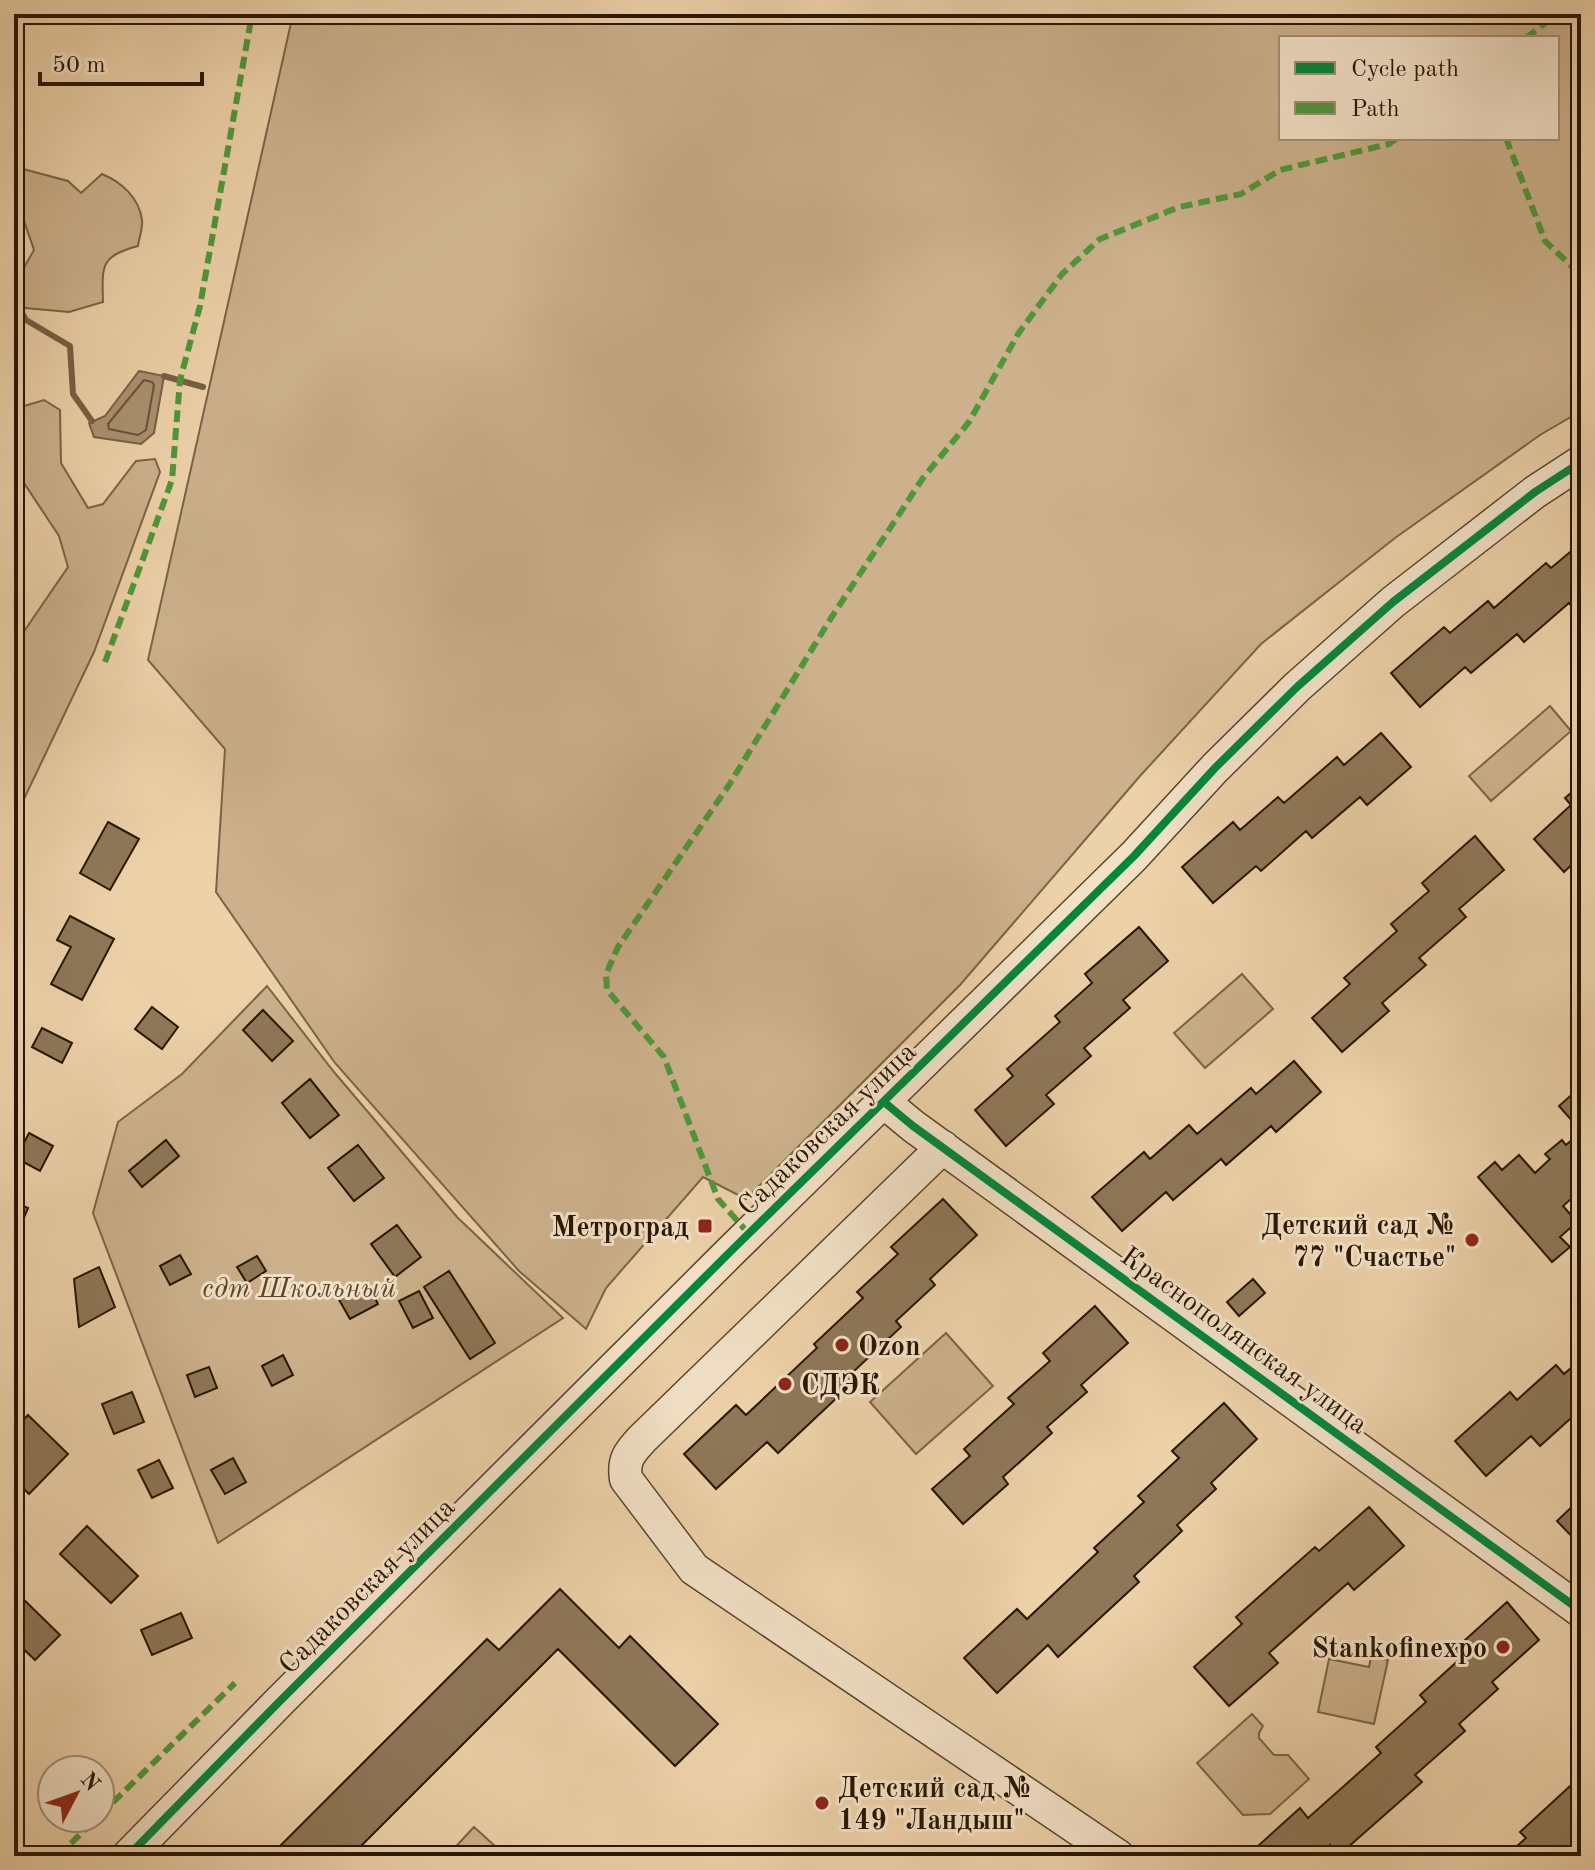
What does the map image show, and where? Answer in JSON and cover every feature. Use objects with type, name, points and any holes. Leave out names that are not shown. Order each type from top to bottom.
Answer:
[{"type":"street","name":"Садаковская улица","points":[[128,1856],[292,1689],[1134,856],[1215,768],[1297,687],[1393,602],[1535,492],[1581,462]]},
{"type":"street","name":"Краснополянская улица","points":[[884,1102],[1581,1611]]},
{"type":"street","points":[[943,1147],[642,1439],[626,1458],[626,1479],[694,1569],[1118,1856]]},
{"type":"green space","points":[[293,14],[1581,14],[1581,411],[1540,435],[1395,538],[1261,644],[1140,776],[960,985],[746,1199],[703,1177],[606,1288],[586,1329],[519,1271],[335,1063],[216,892],[225,749],[148,660]]},
{"type":"green space","points":[[23,169],[68,181],[81,193],[102,174],[116,181],[133,197],[142,223],[138,246],[116,254],[106,264],[103,302],[69,312],[14,307],[14,276],[21,273],[34,250],[14,203],[14,176]]},
{"type":"green space","points":[[44,400],[60,410],[61,463],[88,508],[103,504],[136,461],[155,459],[160,472],[94,652],[14,820],[14,646],[68,567],[59,536],[22,480],[14,439],[24,406]]},
{"type":"green space","points":[[1550,706],[1571,731],[1491,801],[1469,776]]},
{"type":"green space","points":[[1242,974],[1273,1009],[1205,1068],[1174,1033]]},
{"type":"green space","name":"сдт Школьный","points":[[267,986],[334,1072],[457,1217],[563,1318],[218,1543],[93,1213],[118,1122],[182,1074]]},
{"type":"green space","points":[[946,1333],[993,1386],[916,1454],[870,1402]]},
{"type":"green space","points":[[1371,1657],[1388,1660],[1374,1724],[1318,1712],[1329,1659],[1369,1667]]},
{"type":"green space","points":[[1252,1714],[1263,1726],[1259,1738],[1274,1755],[1288,1755],[1309,1779],[1270,1814],[1243,1815],[1197,1763]]},
{"type":"green space","points":[[474,1827],[506,1856],[447,1856]]},
{"type":"water","points":[[139,371],[164,376],[154,433],[141,444],[94,437],[89,423],[105,416]]},
{"type":"building","points":[[1581,543],[1581,604],[1574,609],[1569,603],[1524,642],[1517,634],[1471,673],[1465,667],[1420,707],[1391,673],[1444,627],[1450,633],[1488,601],[1494,608],[1546,563],[1551,568]]},
{"type":"building","points":[[1381,733],[1411,767],[1367,805],[1360,797],[1312,838],[1306,831],[1261,871],[1256,866],[1213,903],[1182,867],[1233,822],[1240,830],[1278,797],[1284,803],[1337,757],[1344,765]]},
{"type":"building","points":[[1581,784],[1581,856],[1564,872],[1534,839],[1571,805],[1565,798]]},
{"type":"building","points":[[108,822],[139,839],[110,890],[80,873]]},
{"type":"building","points":[[1475,836],[1504,870],[1459,909],[1466,917],[1419,958],[1426,965],[1382,1003],[1389,1011],[1342,1052],[1312,1018],[1350,984],[1344,978],[1397,931],[1391,924],[1429,891],[1422,883]]},
{"type":"building","points":[[70,916],[114,939],[82,1000],[51,984],[71,947],[57,940]]},
{"type":"building","points":[[1139,927],[1168,961],[1123,1000],[1130,1008],[1084,1048],[1091,1056],[1046,1095],[1054,1104],[1006,1146],[975,1110],[1013,1076],[1007,1069],[1060,1022],[1055,1016],[1092,983],[1085,974]]},
{"type":"building","points":[[152,1007],[178,1027],[162,1049],[135,1029]]},
{"type":"building","points":[[263,1010],[293,1041],[272,1061],[243,1030]]},
{"type":"building","points":[[42,1028],[72,1043],[62,1063],[32,1047]]},
{"type":"building","points":[[1294,1061],[1321,1092],[1276,1132],[1271,1126],[1226,1165],[1221,1159],[1173,1200],[1166,1192],[1122,1231],[1092,1197],[1144,1152],[1150,1159],[1189,1125],[1197,1134],[1251,1088],[1256,1094]]},
{"type":"building","points":[[310,1079],[339,1115],[310,1138],[282,1103]]},
{"type":"building","points":[[1577,1090],[1581,1095],[1581,1131],[1559,1106]]},
{"type":"building","points":[[1581,1132],[1581,1195],[1579,1192],[1563,1206],[1577,1222],[1560,1237],[1570,1247],[1552,1262],[1478,1177],[1495,1162],[1502,1170],[1519,1155],[1535,1173],[1550,1159],[1545,1154],[1562,1140],[1566,1145]]},
{"type":"building","points":[[29,1133],[53,1146],[40,1171],[16,1158]]},
{"type":"building","points":[[166,1140],[179,1156],[142,1187],[129,1171]]},
{"type":"building","points":[[358,1145],[384,1178],[354,1201],[328,1168]]},
{"type":"building","points":[[943,1199],[977,1235],[930,1279],[935,1285],[896,1321],[901,1327],[853,1372],[858,1378],[778,1453],[767,1442],[716,1489],[684,1454],[736,1405],[746,1415],[817,1348],[814,1344],[863,1298],[857,1292],[898,1254],[891,1247]]},
{"type":"building","points":[[14,1202],[28,1208],[16,1237],[14,1236]]},
{"type":"building","points":[[397,1225],[421,1257],[395,1277],[371,1244]]},
{"type":"building","points":[[180,1255],[191,1274],[170,1285],[160,1266]]},
{"type":"building","points":[[257,1256],[266,1271],[247,1283],[237,1267]]},
{"type":"building","points":[[99,1267],[115,1307],[79,1327],[74,1279]]},
{"type":"building","points":[[449,1271],[495,1343],[470,1359],[424,1287]]},
{"type":"building","points":[[1253,1279],[1265,1293],[1239,1316],[1227,1302]]},
{"type":"building","points":[[367,1282],[378,1304],[350,1319],[338,1298]]},
{"type":"building","points":[[419,1291],[433,1318],[413,1328],[399,1301]]},
{"type":"building","points":[[1095,1306],[1128,1343],[1081,1385],[1087,1392],[1047,1427],[1052,1433],[1003,1477],[1008,1484],[963,1524],[932,1489],[970,1456],[964,1449],[1014,1404],[1008,1398],[1050,1361],[1043,1353]]},
{"type":"building","points":[[283,1355],[293,1375],[272,1386],[262,1366]]},
{"type":"building","points":[[1581,1359],[1581,1409],[1540,1446],[1531,1436],[1486,1476],[1455,1441],[1510,1392],[1517,1400],[1556,1365],[1564,1374]]},
{"type":"building","points":[[209,1367],[217,1388],[195,1397],[187,1375]]},
{"type":"building","points":[[132,1392],[144,1422],[114,1434],[102,1404]]},
{"type":"building","points":[[1224,1403],[1257,1439],[1211,1483],[1216,1489],[1177,1525],[1182,1531],[1134,1576],[1139,1582],[1058,1657],[1048,1645],[997,1693],[964,1658],[1017,1609],[1027,1619],[1098,1552],[1094,1548],[1144,1502],[1138,1496],[1179,1458],[1172,1451]]},
{"type":"building","points":[[28,1415],[68,1454],[29,1494],[14,1479],[14,1430]]},
{"type":"building","points":[[233,1458],[246,1482],[225,1494],[211,1470]]},
{"type":"building","points":[[159,1460],[173,1488],[152,1498],[138,1470]]},
{"type":"building","points":[[1581,1498],[1581,1546],[1557,1521]]},
{"type":"building","points":[[1369,1507],[1404,1546],[1354,1590],[1348,1583],[1269,1653],[1278,1663],[1229,1706],[1194,1667],[1242,1624],[1236,1617],[1315,1547],[1319,1551]]},
{"type":"building","points":[[87,1526],[138,1576],[111,1603],[60,1554]]},
{"type":"building","points":[[560,1589],[619,1648],[630,1636],[718,1724],[675,1766],[558,1649],[351,1856],[270,1856],[487,1639],[499,1650]]},
{"type":"building","points":[[14,1590],[60,1635],[35,1660],[14,1640]]},
{"type":"building","points":[[1507,1602],[1539,1640],[1492,1682],[1498,1689],[1459,1724],[1465,1731],[1415,1775],[1422,1782],[1339,1855],[1330,1845],[1318,1856],[1247,1856],[1300,1808],[1308,1818],[1381,1753],[1376,1747],[1426,1702],[1420,1695],[1461,1658],[1454,1650]]},
{"type":"building","points":[[181,1613],[192,1638],[152,1655],[141,1630]]},
{"type":"building","points":[[1581,1776],[1581,1847],[1571,1856],[1506,1856],[1526,1838],[1520,1832]]},
{"type":"waterway","points":[[14,299],[26,320],[70,346],[73,394],[92,421]]},
{"type":"waterway","points":[[164,376],[203,387]]},
{"type":"marked path","points":[[105,662],[172,480],[180,380],[200,306],[252,14]]},
{"type":"marked path","points":[[1529,36],[1557,14]]},
{"type":"marked path","points":[[749,1234],[718,1199],[664,1057],[607,990],[606,974],[618,947],[729,785],[831,618],[923,478],[969,422],[1018,334],[1062,274],[1100,239],[1179,207],[1241,194],[1280,170],[1389,144],[1394,140]]},
{"type":"marked path","points":[[1507,140],[1545,241],[1581,275]]},
{"type":"marked path","points":[[116,1799],[235,1683]]},
{"type":"marked path","points":[[58,1856],[81,1834]]},
{"type":"cycle path","points":[[128,1856],[732,1250],[1134,856],[1215,768],[1297,687],[1393,602],[1535,492],[1581,462]]},
{"type":"cycle path","points":[[884,1102],[1581,1611]]},
{"type":"place","name":"Метроград","points":[[705,1226]]},
{"type":"place","name":"Детский сад № 77 \"Счастье\"","points":[[1472,1240]]},
{"type":"place","name":"Ozon","points":[[842,1345]]},
{"type":"place","name":"СДЭК","points":[[785,1384]]},
{"type":"place","name":"Stankofinexpo","points":[[1503,1647]]},
{"type":"place","name":"Детский сад № 149 \"Ландыш\"","points":[[822,1803]]}]
